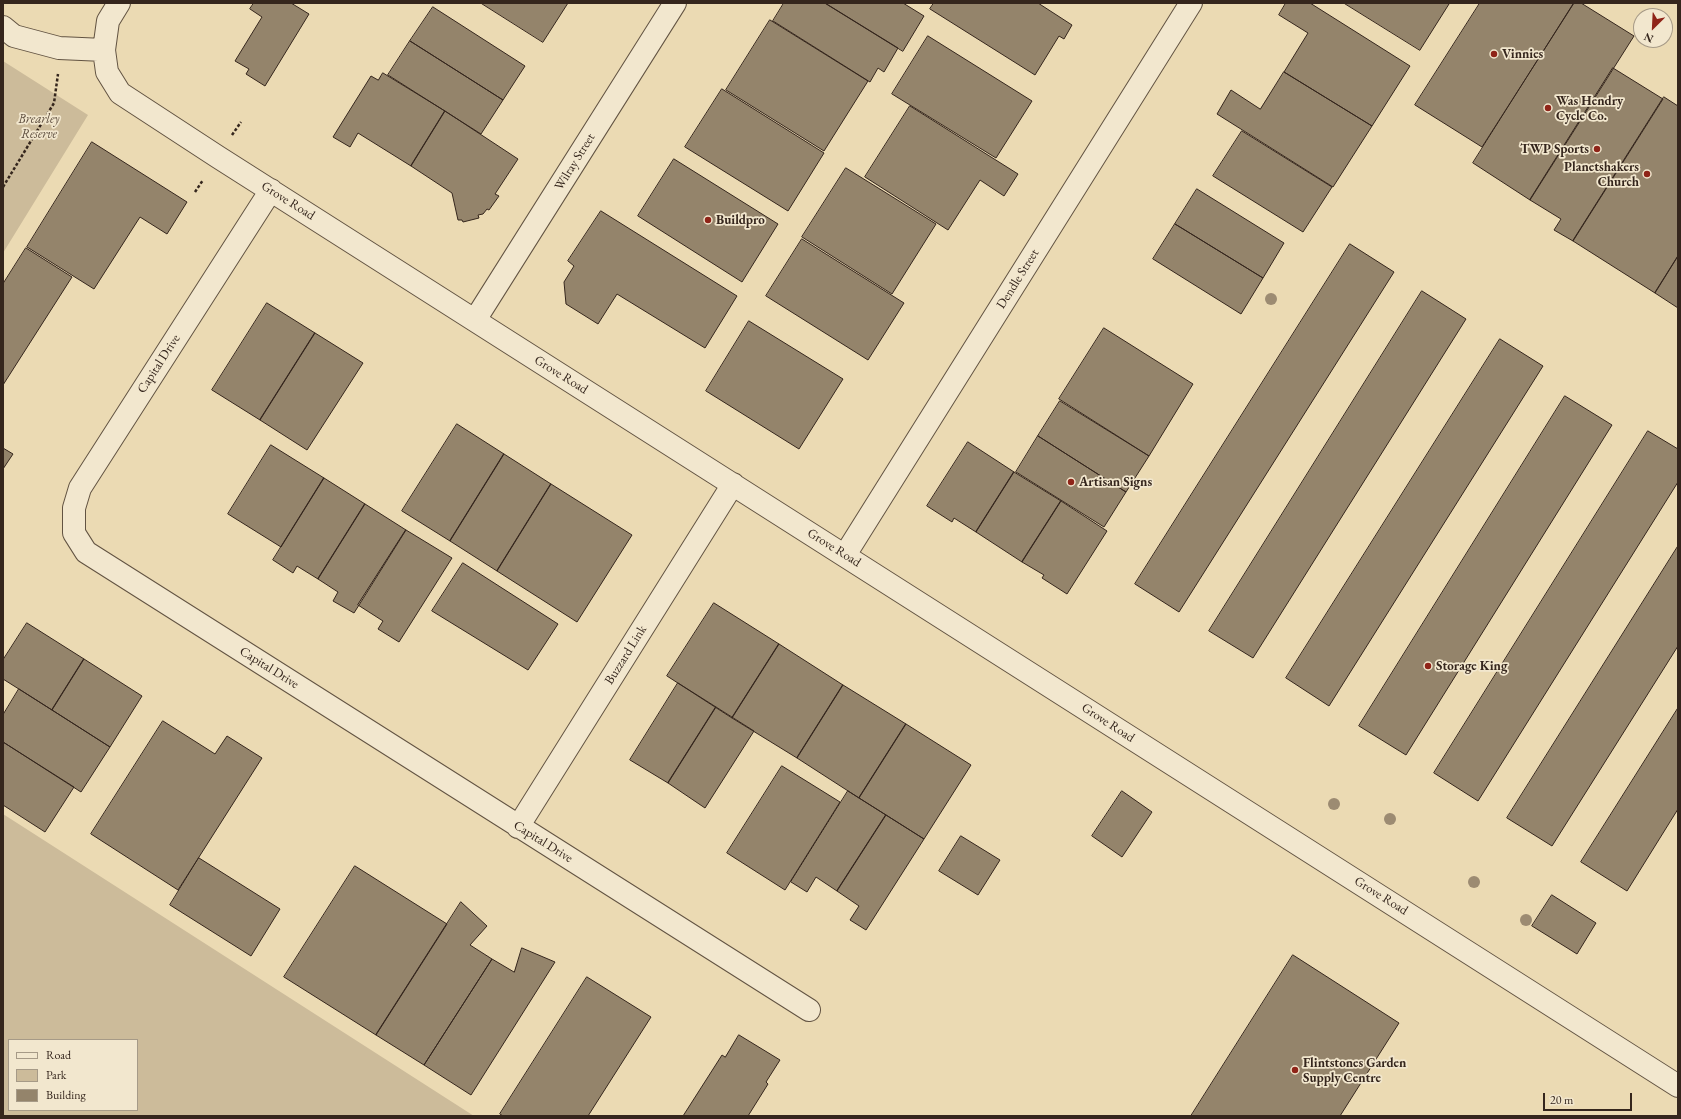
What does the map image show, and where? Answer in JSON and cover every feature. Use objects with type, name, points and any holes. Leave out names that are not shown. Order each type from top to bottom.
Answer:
[{"type":"street","name":"Grove Road","points":[[119,3],[108,21],[104,50],[107,72],[120,93],[1678,1086]]},
{"type":"street","name":"Wilray Street","points":[[475,320],[675,3]]},
{"type":"street","name":"Dendle Street","points":[[844,554],[1191,3]]},
{"type":"street","points":[[3,27],[14,36],[59,48],[104,50]]},
{"type":"street","name":"Capital Drive","points":[[271,190],[80,488],[74,508],[74,533],[86,552],[809,1010]]},
{"type":"street","name":"Buzzard Link","points":[[518,827],[733,484]]},
{"type":"path","points":[[3,187],[54,103],[59,69],[59,48]]},
{"type":"green space","name":"Brearley Reserve","points":[[3,61],[88,115],[3,253]]},
{"type":"green space","points":[[3,814],[474,1116],[3,1116]]},
{"type":"building","points":[[254,3],[291,3],[309,14],[265,86],[246,74],[249,69],[235,61],[262,17],[250,9]]},
{"type":"building","points":[[481,3],[568,3],[543,42]]},
{"type":"building","points":[[784,3],[825,3],[898,48],[884,72],[878,68],[870,82],[773,21]]},
{"type":"building","points":[[825,3],[903,3],[924,16],[903,51]]},
{"type":"building","points":[[934,3],[1038,3],[1072,25],[1064,39],[1059,36],[1035,75],[930,9]]},
{"type":"building","points":[[1286,3],[1310,3],[1410,66],[1372,126],[1284,72],[1308,33],[1279,15]]},
{"type":"building","points":[[1344,3],[1446,3],[1449,4],[1420,50]]},
{"type":"building","name":"Vinnies","points":[[1480,3],[1574,3],[1482,147],[1415,105]]},
{"type":"building","name":"Was Hendry Cycle Co.","points":[[1574,3],[1581,3],[1633,35],[1530,200],[1473,163]]},
{"type":"building","points":[[433,7],[525,66],[503,100],[410,41]]},
{"type":"building","points":[[770,20],[868,81],[824,151],[726,90]]},
{"type":"building","points":[[928,36],[1032,101],[996,158],[892,94]]},
{"type":"building","points":[[410,41],[503,100],[481,134],[388,75]]},
{"type":"building","name":"TWP Sports","points":[[1613,68],[1663,99],[1573,241],[1554,230],[1561,219],[1530,200]]},
{"type":"building","points":[[1284,72],[1372,126],[1333,187],[1217,114],[1231,90],[1260,109]]},
{"type":"building","points":[[383,73],[445,111],[411,166],[358,133],[350,147],[333,137],[371,76],[378,80]]},
{"type":"building","points":[[722,89],[824,153],[788,211],[685,147]]},
{"type":"building","name":"Planetshakers Church","points":[[1664,97],[1678,106],[1678,256],[1655,293],[1573,241]]},
{"type":"building","points":[[910,106],[1018,174],[1004,196],[980,180],[948,230],[865,177]]},
{"type":"building","points":[[445,111],[518,159],[495,194],[499,196],[489,210],[487,209],[483,214],[478,215],[479,218],[463,222],[462,220],[458,220],[452,193],[411,166]]},
{"type":"building","points":[[1242,131],[1332,187],[1303,232],[1213,176]]},
{"type":"building","points":[[92,142],[187,202],[167,234],[140,217],[94,289],[27,247]]},
{"type":"building","name":"Buildpro","points":[[674,159],[778,224],[742,282],[638,216]]},
{"type":"building","points":[[846,168],[936,224],[892,294],[802,237]]},
{"type":"building","points":[[1197,189],[1284,243],[1263,278],[1175,224]]},
{"type":"building","points":[[601,211],[737,296],[705,348],[617,294],[598,324],[566,304],[564,282],[574,266],[568,261]]},
{"type":"building","points":[[1175,224],[1263,278],[1241,314],[1153,259]]},
{"type":"building","points":[[802,239],[904,303],[868,360],[766,296]]},
{"type":"building","points":[[1350,244],[1394,272],[1179,612],[1135,584]]},
{"type":"building","points":[[26,248],[72,277],[3,385],[3,284]]},
{"type":"building","points":[[1678,256],[1678,308],[1655,293]]},
{"type":"building","points":[[1422,291],[1466,319],[1253,658],[1209,631]]},
{"type":"building","points":[[267,303],[315,333],[260,420],[212,390]]},
{"type":"building","points":[[749,321],[843,379],[799,449],[706,391]]},
{"type":"building","points":[[1104,328],[1193,384],[1149,456],[1059,399]]},
{"type":"building","points":[[315,333],[363,363],[307,450],[260,420]]},
{"type":"building","points":[[1500,339],[1543,366],[1329,706],[1286,678]]},
{"type":"building","points":[[1565,396],[1612,425],[1406,755],[1359,726]]},
{"type":"building","points":[[1060,401],[1149,456],[1126,492],[1038,436]]},
{"type":"building","points":[[457,424],[504,454],[450,541],[402,511]]},
{"type":"building","points":[[1648,431],[1678,449],[1678,482],[1478,801],[1434,773]]},
{"type":"building","name":"Artisan Signs","points":[[1038,436],[1126,492],[1104,527],[1016,472]]},
{"type":"building","points":[[968,442],[1014,472],[976,532],[954,518],[952,522],[927,506]]},
{"type":"building","points":[[271,445],[324,478],[281,547],[228,514]]},
{"type":"building","points":[[3,448],[13,454],[3,469]]},
{"type":"building","points":[[504,454],[551,484],[497,571],[450,541]]},
{"type":"building","points":[[1014,472],[1061,501],[1022,562],[976,532]]},
{"type":"building","points":[[324,478],[365,504],[318,579],[297,566],[293,573],[273,560]]},
{"type":"building","points":[[551,484],[632,535],[577,622],[497,571]]},
{"type":"building","points":[[1061,501],[1107,531],[1067,594],[1042,578],[1044,575],[1022,562]]},
{"type":"building","points":[[365,504],[406,530],[354,613],[333,601],[338,592],[318,579]]},
{"type":"building","points":[[406,530],[452,558],[399,642],[378,629],[383,621],[358,605]]},
{"type":"building","points":[[1678,546],[1678,646],[1552,846],[1507,818]]},
{"type":"building","points":[[463,563],[558,624],[528,670],[432,611]]},
{"type":"building","points":[[714,603],[779,644],[732,718],[667,676]]},
{"type":"building","points":[[27,623],[84,659],[52,710],[3,679],[3,660]]},
{"type":"building","points":[[779,644],[843,685],[797,758],[732,718]]},
{"type":"building","points":[[84,659],[142,696],[110,747],[52,710]]},
{"type":"building","points":[[678,683],[716,707],[668,783],[630,760]]},
{"type":"building","points":[[843,685],[906,724],[859,798],[797,758]]},
{"type":"building","points":[[19,689],[110,747],[81,792],[3,742],[3,715]]},
{"type":"building","points":[[716,707],[754,731],[705,808],[668,783]]},
{"type":"building","points":[[1678,708],[1678,809],[1627,891],[1581,862]]},
{"type":"building","points":[[163,721],[215,754],[227,736],[262,758],[178,890],[91,834]]},
{"type":"building","points":[[906,724],[971,765],[924,839],[859,798]]},
{"type":"building","points":[[3,742],[74,787],[45,832],[3,805]]},
{"type":"building","points":[[782,766],[840,802],[785,890],[727,853]]},
{"type":"building","points":[[848,791],[886,815],[837,891],[816,877],[807,892],[791,882]]},
{"type":"building","points":[[1122,791],[1152,812],[1122,857],[1092,836]]},
{"type":"building","points":[[886,815],[924,839],[866,930],[850,920],[859,906],[837,891]]},
{"type":"building","points":[[961,836],[1000,860],[978,895],[939,871]]},
{"type":"building","points":[[199,858],[280,909],[251,956],[170,905]]},
{"type":"building","points":[[355,866],[447,924],[376,1035],[284,977]]},
{"type":"building","points":[[1552,895],[1596,923],[1577,954],[1532,926]]},
{"type":"building","points":[[461,902],[487,926],[470,945],[492,959],[424,1065],[376,1035]]},
{"type":"building","points":[[522,948],[555,962],[471,1095],[424,1065],[492,959],[514,972]]},
{"type":"building","name":"Flintstones Garden Supply Centre","points":[[1293,955],[1399,1023],[1340,1116],[1191,1116]]},
{"type":"building","points":[[587,977],[651,1017],[588,1116],[503,1116],[500,1114]]},
{"type":"building","points":[[739,1035],[780,1060],[766,1082],[768,1084],[748,1116],[683,1116],[722,1055],[725,1057]]},
{"type":"place","name":"Vinnies","points":[[1494,54]]},
{"type":"place","name":"Was Hendry Cycle Co.","points":[[1548,108]]},
{"type":"place","name":"TWP Sports","points":[[1597,149]]},
{"type":"place","name":"Planetshakers Church","points":[[1647,174]]},
{"type":"place","name":"Buildpro","points":[[708,220]]},
{"type":"place","name":"Artisan Signs","points":[[1071,482]]},
{"type":"place","name":"Storage King","points":[[1428,666]]},
{"type":"place","name":"Flintstones Garden Supply Centre","points":[[1295,1070]]}]
